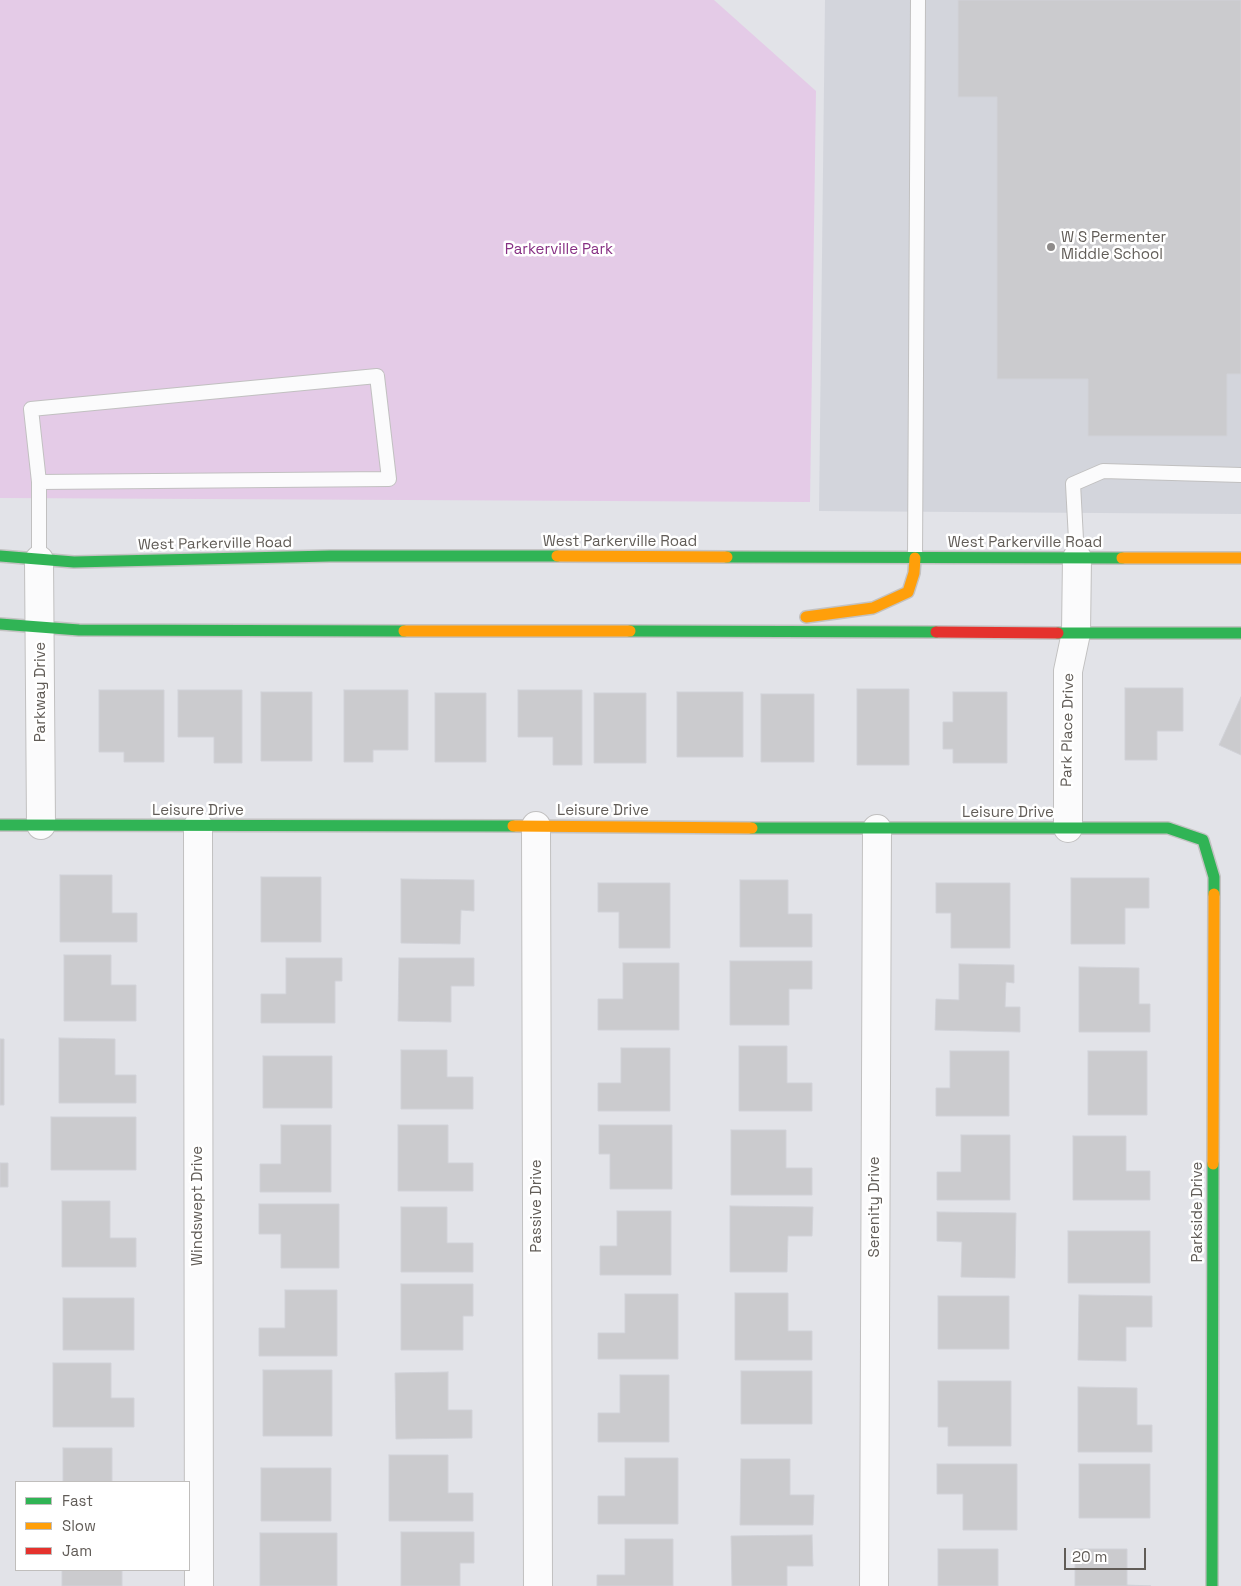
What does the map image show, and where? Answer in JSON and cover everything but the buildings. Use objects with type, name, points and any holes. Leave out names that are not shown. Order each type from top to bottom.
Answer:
[{"type":"main road","name":"West Parkerville Road","points":[[0,556],[74,562],[330,556],[1241,558]]},
{"type":"main road","points":[[794,618],[820,617],[873,608],[908,592],[914,573],[915,558]]},
{"type":"main road","points":[[678,632],[768,620]]},
{"type":"main road","points":[[0,624],[79,630],[1241,633]]},
{"type":"main road","name":"Leisure Drive","points":[[0,825],[1168,828],[1203,840]]},
{"type":"main road","name":"Parkside Drive","points":[[1203,840],[1214,877],[1212,1586]]},
{"type":"street","name":"Park Place Drive","points":[[1068,828],[1068,671],[1076,633],[1077,558]]},
{"type":"street","name":"Parkway Drive","points":[[40,560],[41,825]]},
{"type":"street","name":"Windswept Drive","points":[[198,826],[199,1586]]},
{"type":"street","name":"Passive Drive","points":[[536,826],[538,1586]]},
{"type":"street","name":"Serenity Drive","points":[[874,1586],[877,828]]},
{"type":"lane","points":[[915,558],[918,0]]},
{"type":"lane","points":[[39,482],[389,479],[377,376],[31,409],[39,482],[40,560]]},
{"type":"lane","points":[[1077,558],[1073,484],[1103,471],[1241,475]]},
{"type":"shaded area","name":"W S Permenter Middle School","points":[[825,0],[1241,0],[1241,514],[819,511]]},
{"type":"green space","name":"Parkerville Park","points":[[0,0],[714,0],[816,91],[810,502],[0,498]]},
{"type":"traffic: fast","points":[[0,556],[74,562],[330,556],[557,556]]},
{"type":"traffic: fast","points":[[727,557],[1122,558]]},
{"type":"traffic: fast","points":[[0,624],[79,630],[404,631]]},
{"type":"traffic: fast","points":[[630,631],[936,632]]},
{"type":"traffic: fast","points":[[1058,633],[1241,633]]},
{"type":"traffic: fast","points":[[0,825],[513,826]]},
{"type":"traffic: fast","points":[[752,828],[1168,828],[1203,840],[1214,877],[1214,894]]},
{"type":"traffic: fast","points":[[1212,1586],[1213,1164]]},
{"type":"traffic: slow","points":[[557,556],[727,557]]},
{"type":"traffic: slow","points":[[806,617],[873,608],[908,592],[914,573],[915,558]]},
{"type":"traffic: slow","points":[[1122,558],[1241,558]]},
{"type":"traffic: slow","points":[[404,631],[630,631]]},
{"type":"traffic: slow","points":[[513,826],[752,828]]},
{"type":"traffic: slow","points":[[1213,1164],[1214,894]]},
{"type":"traffic: jam","points":[[936,632],[1058,633]]},
{"type":"place","name":"W S Permenter Middle School","points":[[1051,247]]}]
